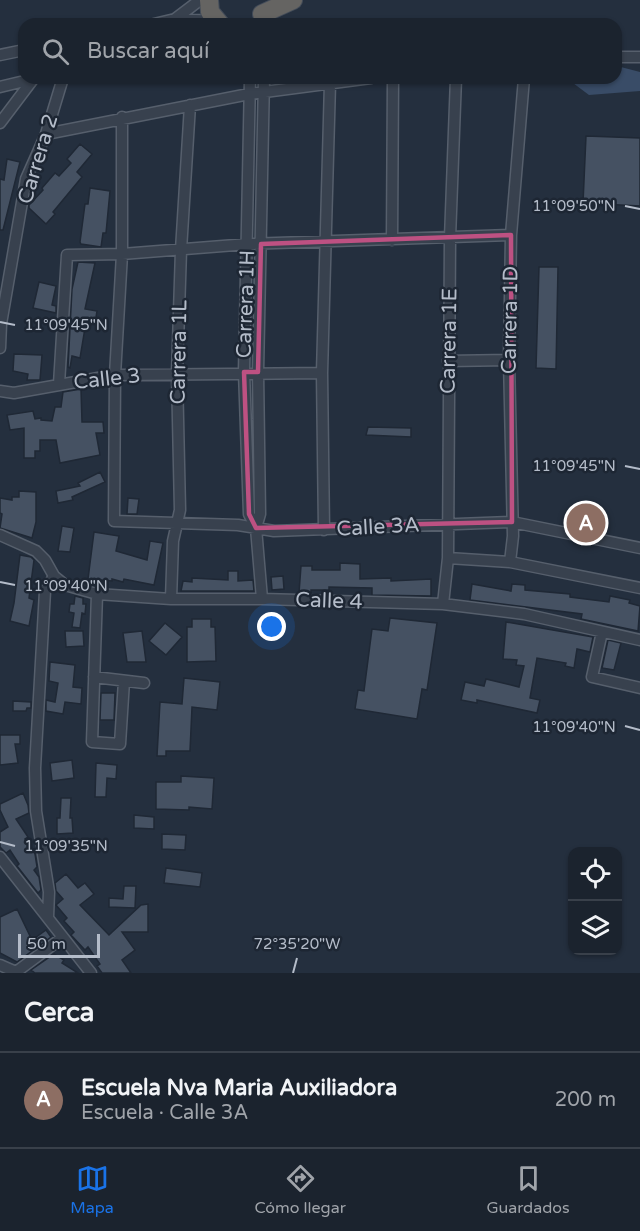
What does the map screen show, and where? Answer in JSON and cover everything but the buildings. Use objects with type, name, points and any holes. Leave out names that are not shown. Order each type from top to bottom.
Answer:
[{"type":"highway","points":[[209,0],[210,12],[214,18]]},
{"type":"highway","points":[[260,16],[292,0]]},
{"type":"street","points":[[178,18],[200,0]]},
{"type":"street","points":[[0,55],[18,51]]},
{"type":"street","points":[[622,57],[640,57]]},
{"type":"street","points":[[0,87],[18,82]]},
{"type":"street","points":[[0,123],[29,84]]},
{"type":"street","name":"Carrera 2","points":[[0,348],[2,324],[27,179],[61,84]]},
{"type":"street","name":"Carrera 1H","points":[[250,84],[244,372],[249,514],[256,528]]},
{"type":"street","name":"Carrera 1H","points":[[261,599],[256,528],[260,514],[258,372],[264,84]]},
{"type":"street","points":[[45,134],[122,117],[264,91],[322,84]]},
{"type":"street","points":[[324,530],[322,373],[330,84]]},
{"type":"street","points":[[392,240],[393,84]]},
{"type":"street","name":"Carrera 1E","points":[[443,604],[448,558],[450,238],[456,84]]},
{"type":"street","name":"Carrera 1D","points":[[510,562],[512,522],[508,360],[511,235],[524,84]]},
{"type":"street","name":"Carrera 1L","points":[[171,599],[173,541],[180,510],[177,374],[181,250],[190,105]]},
{"type":"street","points":[[116,375],[122,254],[122,117]]},
{"type":"street","points":[[59,384],[67,255],[122,254],[248,244],[511,235]]},
{"type":"street","points":[[448,361],[508,360]]},
{"type":"street","name":"Calle 3","points":[[0,392],[14,393],[116,375],[322,373]]},
{"type":"street","name":"Calle 3A","points":[[116,375],[114,522],[238,525],[274,531],[512,522],[640,548]]},
{"type":"street","name":"Calle 4","points":[[0,535],[36,551],[45,560],[54,576],[65,585],[97,594],[171,599],[443,604],[524,614],[640,640]]},
{"type":"street","points":[[448,558],[510,562],[640,588]]},
{"type":"street","points":[[48,917],[49,892],[36,811],[35,768],[45,591],[54,576]]},
{"type":"street","points":[[97,594],[92,742],[120,744],[124,681]]},
{"type":"street","points":[[602,632],[592,676],[640,688]]},
{"type":"street","points":[[94,677],[144,683]]},
{"type":"street","points":[[0,858],[91,973]]},
{"type":"street","points":[[0,965],[16,972],[62,938]]},
{"type":"highlighted area","points":[[511,235],[512,522],[256,528],[249,514],[244,372],[258,372],[261,244]]},
{"type":"water","points":[[622,67],[640,72],[640,91],[589,95],[574,84],[622,84]]},
{"type":"place","name":"Escuela Nva Maria Auxiliadora","points":[[586,523]]}]
